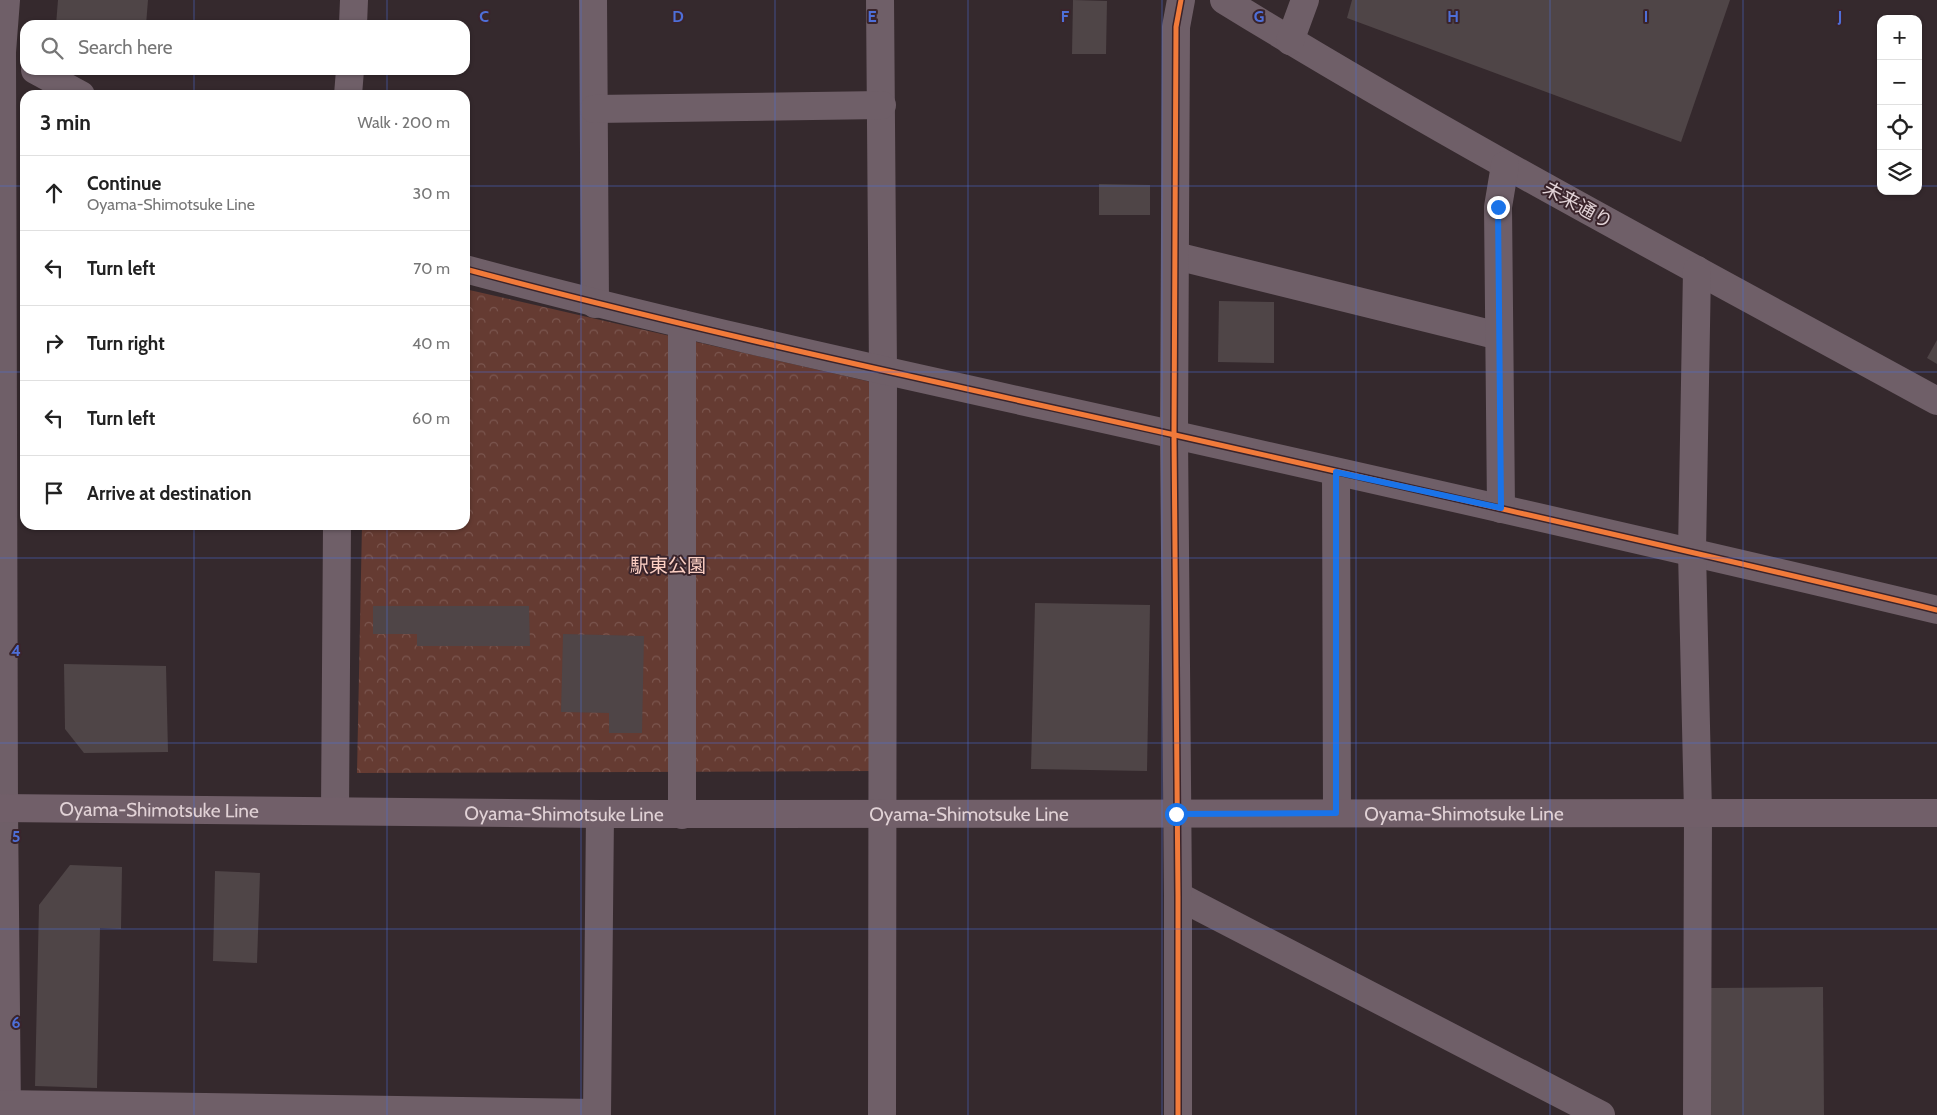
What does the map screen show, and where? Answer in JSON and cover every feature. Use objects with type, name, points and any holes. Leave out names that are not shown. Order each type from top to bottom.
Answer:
[{"type":"main road","name":"Oyama-Shimotsuke Line","points":[[2,808],[682,815],[1937,813]]},
{"type":"street","points":[[6,0],[9,55],[1,524],[5,1108],[597,1114],[600,814]]},
{"type":"street","points":[[353,20],[354,0]]},
{"type":"street","points":[[593,0],[594,304]]},
{"type":"street","points":[[880,0],[883,371],[882,1115]]},
{"type":"street","points":[[1178,1115],[1174,435],[1176,27],[1182,0]]},
{"type":"street","name":"未来通り","points":[[1224,0],[1290,41],[1505,165],[1937,401]]},
{"type":"street","points":[[1290,41],[1305,0]]},
{"type":"street","points":[[44,75],[72,90]]},
{"type":"street","points":[[348,90],[350,75]]},
{"type":"street","points":[[594,109],[882,105]]},
{"type":"street","points":[[1501,508],[1498,207],[1505,165]]},
{"type":"street","points":[[1176,256],[1499,336]]},
{"type":"street","points":[[470,270],[594,304],[883,371],[1501,508],[1937,610]]},
{"type":"street","points":[[1697,270],[1692,552],[1698,813],[1697,1115]]},
{"type":"street","points":[[682,324],[682,815]]},
{"type":"street","points":[[1336,472],[1336,813]]},
{"type":"street","points":[[335,811],[337,530]]},
{"type":"street","points":[[1178,896],[1601,1115]]},
{"type":"green space","name":"駅東公園","points":[[470,290],[871,382],[878,771],[357,773],[362,530],[470,530]]},
{"type":"building","points":[[58,0],[148,0],[146,20],[56,20]]},
{"type":"building","points":[[1073,0],[1107,1],[1106,54],[1072,54]]},
{"type":"building","points":[[1352,0],[1730,0],[1681,142],[1347,18]]},
{"type":"building","points":[[1099,184],[1150,185],[1150,215],[1099,215]]},
{"type":"building","points":[[1219,301],[1274,302],[1274,363],[1218,362]]},
{"type":"building","points":[[1937,340],[1937,364],[1927,358]]},
{"type":"building","points":[[1035,603],[1150,605],[1147,771],[1031,769]]},
{"type":"building","points":[[373,606],[529,606],[530,646],[417,646],[417,634],[373,634]]},
{"type":"building","points":[[563,634],[644,636],[642,733],[609,733],[609,713],[561,712]]},
{"type":"building","points":[[64,664],[166,666],[168,752],[84,753],[65,729]]},
{"type":"building","points":[[70,865],[122,867],[121,929],[100,928],[97,1088],[35,1086],[39,905]]},
{"type":"building","points":[[215,871],[260,873],[257,963],[213,961]]},
{"type":"building","points":[[1823,987],[1824,1115],[1711,1115],[1710,988]]},
{"type":"cycle path","points":[[1178,1115],[1174,435],[1176,27],[1181,0]]},
{"type":"cycle path","points":[[470,270],[730,335],[1556,521],[1937,610]]},
{"type":"route","points":[[1176,814],[1336,813],[1336,472],[1501,508],[1498,207]]}]
